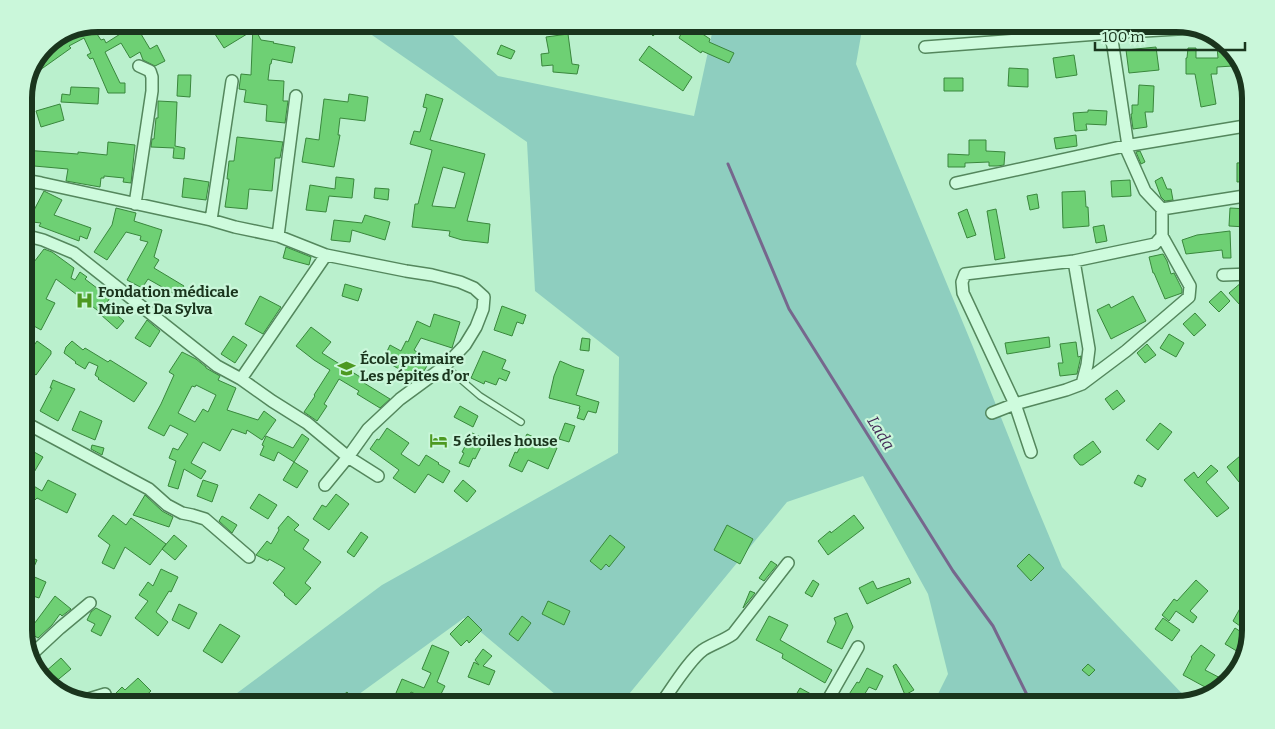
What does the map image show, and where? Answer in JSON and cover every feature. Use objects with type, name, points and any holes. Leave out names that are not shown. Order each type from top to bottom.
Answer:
[{"type":"street","points":[[926,47],[1083,32]]},
{"type":"street","points":[[992,413],[1014,404],[1082,384],[1126,351],[1188,297],[1190,286],[1162,236],[1162,208],[1145,191],[1126,146],[1114,32]]},
{"type":"street","points":[[135,204],[152,84],[150,71],[139,66]]},
{"type":"street","points":[[210,220],[232,81]]},
{"type":"street","points":[[278,236],[296,96]]},
{"type":"street","points":[[956,183],[1126,146],[1242,127]]},
{"type":"street","points":[[33,182],[278,236],[326,255],[432,275],[474,288],[484,297],[483,309],[476,327],[465,345],[445,366],[400,399],[368,429],[325,485]]},
{"type":"street","points":[[1162,208],[1242,196]]},
{"type":"street","points":[[1031,452],[1014,404],[963,294],[962,282],[966,274],[1074,261],[1155,244],[1162,236]]},
{"type":"street","points":[[33,237],[74,253],[217,366],[241,379],[307,423],[348,457],[378,476]]},
{"type":"street","points":[[241,379],[326,255]]},
{"type":"street","points":[[1074,261],[1089,349],[1088,365],[1082,384]]},
{"type":"street","points":[[1223,275],[1242,274]]},
{"type":"street","points":[[33,427],[149,489],[167,505],[182,513],[205,519],[249,557]]},
{"type":"street","points":[[666,696],[695,656],[704,649],[734,634],[788,563]]},
{"type":"street","points":[[36,650],[90,603]]},
{"type":"street","points":[[830,696],[858,647]]},
{"type":"street","points":[[98,696],[105,694]]},
{"type":"lane","points":[[445,366],[480,396],[521,422]]},
{"type":"shaded area","points":[[368,32],[450,32],[498,76],[694,116],[712,32],[862,32],[856,64],[1062,567],[1184,696],[937,696],[948,674],[928,594],[863,476],[787,502],[627,696],[557,696],[464,618],[356,696],[233,696],[382,585],[618,453],[619,357],[535,291],[527,142]]},
{"type":"building","points":[[96,32],[101,40],[104,39],[106,43],[123,32],[144,32],[141,34],[150,49],[157,45],[165,61],[155,66],[143,60],[140,52],[130,58],[121,43],[105,52],[120,83],[125,83],[125,93],[108,93],[93,58],[90,59],[87,55],[91,53],[84,38],[69,46],[71,48],[39,71],[46,58],[55,49],[66,41],[78,36]]},
{"type":"building","points":[[214,32],[246,32],[247,34],[224,48]]},
{"type":"building","points":[[253,32],[257,32],[261,40],[295,47],[292,63],[272,59],[270,64],[268,80],[284,81],[283,101],[288,101],[285,123],[266,121],[267,105],[244,102],[246,90],[239,89],[241,74],[251,75]]},
{"type":"building","points":[[649,32],[657,32],[653,36]]},
{"type":"building","points":[[682,32],[700,32],[710,39],[709,42],[734,53],[729,63],[702,51],[701,53],[679,38]]},
{"type":"building","points":[[568,34],[572,64],[579,65],[577,74],[553,72],[553,65],[542,66],[541,54],[549,53],[546,37]]},
{"type":"building","points":[[501,45],[515,51],[511,59],[497,54]]},
{"type":"building","points":[[649,46],[692,77],[683,91],[639,60]]},
{"type":"building","points":[[1156,47],[1159,70],[1129,73],[1126,50]]},
{"type":"building","points":[[1217,47],[1229,58],[1233,66],[1217,67],[1217,74],[1211,74],[1216,104],[1201,107],[1195,74],[1186,74],[1188,48],[1196,48],[1196,58],[1218,58]]},
{"type":"building","points":[[1074,55],[1077,75],[1056,78],[1053,58]]},
{"type":"building","points":[[1009,68],[1028,69],[1028,87],[1008,86]]},
{"type":"building","points":[[178,75],[191,75],[190,97],[177,96]]},
{"type":"building","points":[[944,78],[963,78],[963,91],[944,91]]},
{"type":"building","points":[[1139,85],[1154,86],[1153,112],[1145,112],[1147,127],[1133,129],[1132,105],[1138,105]]},
{"type":"building","points":[[71,87],[99,88],[98,104],[61,102],[62,94],[70,95]]},
{"type":"building","points":[[349,94],[368,97],[365,121],[340,118],[338,135],[340,135],[334,167],[302,162],[306,138],[319,140],[324,99],[348,102]]},
{"type":"building","points":[[426,94],[443,99],[430,140],[485,154],[467,221],[490,224],[488,243],[462,240],[449,236],[450,231],[412,227],[415,204],[418,204],[432,150],[410,144],[414,131],[420,132],[427,108],[423,107]],"holes":[[[443,167],[465,173],[455,208],[432,206]]]},
{"type":"building","points":[[158,101],[177,102],[175,146],[185,148],[184,159],[173,158],[174,148],[151,147],[152,139],[154,139],[156,118],[158,118]]},
{"type":"building","points":[[60,104],[64,120],[41,127],[36,111]]},
{"type":"building","points":[[1088,110],[1107,111],[1106,125],[1086,124],[1087,130],[1075,131],[1073,113],[1088,112]]},
{"type":"building","points":[[1076,135],[1077,146],[1056,149],[1054,138]]},
{"type":"building","points":[[237,137],[283,142],[280,158],[275,158],[272,191],[249,189],[247,209],[225,207],[229,179],[227,179],[229,161],[234,161]]},
{"type":"building","points":[[969,140],[986,140],[986,151],[1005,152],[1004,165],[989,166],[989,162],[965,163],[965,167],[948,167],[948,154],[969,155]]},
{"type":"building","points":[[108,142],[135,145],[131,183],[123,182],[124,178],[104,176],[104,178],[101,178],[100,187],[66,181],[68,169],[34,166],[33,172],[33,151],[107,155]]},
{"type":"building","points":[[1140,151],[1145,162],[1141,164],[1136,152]]},
{"type":"building","points":[[1237,163],[1242,163],[1242,182],[1237,182]]},
{"type":"building","points":[[336,177],[354,179],[352,198],[329,196],[326,212],[306,210],[310,185],[335,189]]},
{"type":"building","points":[[1162,177],[1167,189],[1171,189],[1173,200],[1165,201],[1161,197],[1155,181]]},
{"type":"building","points":[[184,178],[209,182],[206,200],[182,197]]},
{"type":"building","points":[[1130,180],[1131,196],[1112,197],[1111,181]]},
{"type":"building","points":[[375,188],[389,189],[388,200],[374,198]]},
{"type":"building","points":[[44,191],[62,200],[54,215],[91,228],[87,239],[80,236],[79,241],[39,226],[41,223],[33,222],[33,212]]},
{"type":"building","points":[[1085,191],[1089,226],[1063,228],[1062,192]]},
{"type":"building","points":[[1037,194],[1039,208],[1030,210],[1027,196]]},
{"type":"building","points":[[116,208],[136,213],[134,221],[162,230],[154,257],[159,260],[154,268],[184,286],[178,296],[148,279],[142,288],[127,280],[148,242],[140,240],[141,236],[126,232],[107,260],[94,252],[112,225]]},
{"type":"building","points":[[1230,208],[1242,209],[1242,227],[1229,226]]},
{"type":"building","points":[[967,209],[976,235],[967,238],[958,213]]},
{"type":"building","points":[[996,209],[1005,258],[995,260],[987,211]]},
{"type":"building","points":[[365,215],[390,222],[385,240],[352,230],[350,242],[331,240],[334,220],[362,223]]},
{"type":"building","points":[[1104,225],[1107,241],[1096,243],[1093,227]]},
{"type":"building","points":[[1230,231],[1231,258],[1223,258],[1222,250],[1186,254],[1182,240],[1197,235]]},
{"type":"building","points":[[286,247],[311,257],[309,265],[283,258]]},
{"type":"building","points":[[44,249],[52,252],[74,268],[71,278],[75,280],[80,272],[87,277],[85,279],[110,298],[105,305],[124,321],[117,329],[101,313],[56,279],[46,299],[55,303],[41,330],[33,326],[34,262]]},
{"type":"building","points":[[1163,254],[1171,274],[1174,273],[1182,289],[1182,293],[1165,299],[1153,273],[1149,257]]},
{"type":"building","points":[[1242,282],[1242,303],[1240,305],[1229,293]]},
{"type":"building","points":[[345,284],[362,289],[358,301],[342,296]]},
{"type":"building","points":[[1221,291],[1230,301],[1219,312],[1209,302]]},
{"type":"building","points":[[260,296],[281,307],[263,334],[245,324]]},
{"type":"building","points":[[1133,296],[1146,321],[1111,339],[1097,310],[1109,304],[1111,308]]},
{"type":"building","points":[[502,306],[526,315],[523,324],[517,322],[512,336],[494,330]]},
{"type":"building","points":[[1195,313],[1206,325],[1194,336],[1183,324]]},
{"type":"building","points":[[434,314],[460,322],[452,348],[421,338],[414,350],[430,361],[422,374],[415,378],[383,360],[390,345],[401,351],[406,341],[408,342],[417,321],[430,327]]},
{"type":"building","points":[[147,320],[160,331],[150,347],[135,338]]},
{"type":"building","points":[[311,327],[331,342],[322,353],[365,380],[364,383],[390,399],[380,408],[357,394],[359,391],[339,379],[324,404],[327,406],[317,421],[304,412],[330,370],[296,346]]},
{"type":"building","points":[[1169,334],[1184,343],[1176,357],[1160,348]]},
{"type":"building","points":[[233,336],[247,345],[235,363],[221,354]]},
{"type":"building","points":[[1049,337],[1050,347],[1007,354],[1005,343]]},
{"type":"building","points":[[582,338],[590,339],[589,351],[580,350]]},
{"type":"building","points":[[37,341],[51,351],[51,354],[36,375],[33,373],[33,347]]},
{"type":"building","points":[[72,341],[83,350],[85,348],[108,362],[110,360],[147,383],[134,402],[98,379],[95,375],[98,366],[89,362],[85,369],[64,353],[66,347]]},
{"type":"building","points":[[1076,342],[1078,357],[1081,356],[1077,374],[1060,376],[1058,363],[1063,363],[1060,344]]},
{"type":"building","points":[[1147,344],[1156,355],[1145,363],[1137,353]]},
{"type":"building","points":[[483,351],[506,360],[502,369],[510,372],[506,381],[499,378],[496,385],[485,381],[484,384],[471,378]]},
{"type":"building","points":[[182,352],[196,359],[206,368],[220,376],[218,380],[236,388],[227,410],[258,420],[264,411],[276,420],[262,440],[247,430],[246,434],[232,429],[220,451],[203,442],[191,463],[206,471],[201,479],[184,469],[178,489],[168,486],[176,461],[169,458],[173,448],[178,450],[188,434],[170,425],[164,436],[148,428],[174,375],[169,372]],"holes":[[[196,385],[216,395],[208,412],[203,409],[195,422],[178,413],[192,386],[195,387]]]},
{"type":"building","points":[[560,361],[584,370],[576,395],[599,402],[596,413],[588,411],[584,420],[577,418],[580,406],[549,398]]},
{"type":"building","points":[[53,380],[75,389],[58,421],[40,411],[52,388],[50,388]]},
{"type":"building","points":[[1117,390],[1125,401],[1113,410],[1105,399]]},
{"type":"building","points":[[460,406],[478,416],[473,427],[454,417]]},
{"type":"building","points":[[80,411],[102,421],[95,440],[72,430]]},
{"type":"building","points":[[565,423],[575,426],[569,442],[559,439]]},
{"type":"building","points":[[1160,423],[1172,432],[1158,450],[1146,440]]},
{"type":"building","points":[[387,428],[409,443],[401,454],[419,466],[426,455],[450,471],[443,483],[428,474],[415,493],[393,478],[399,470],[370,449]]},
{"type":"building","points":[[472,433],[485,439],[469,467],[459,463],[464,453],[462,452]]},
{"type":"building","points":[[302,434],[309,439],[294,462],[278,452],[274,461],[260,455],[266,436],[293,448]]},
{"type":"building","points":[[527,434],[557,448],[548,469],[528,460],[522,472],[509,466],[515,452],[517,453]]},
{"type":"building","points":[[1093,441],[1101,452],[1083,465],[1080,465],[1074,458],[1074,455]]},
{"type":"building","points":[[92,445],[104,448],[102,455],[91,449]]},
{"type":"building","points":[[33,451],[43,457],[33,474]]},
{"type":"building","points":[[1240,456],[1242,459],[1242,480],[1239,482],[1227,467]]},
{"type":"building","points":[[294,462],[308,471],[297,488],[283,480]]},
{"type":"building","points":[[1211,465],[1218,471],[1206,482],[1229,508],[1217,517],[1184,480],[1194,472],[1198,478]]},
{"type":"building","points":[[1138,475],[1146,479],[1142,487],[1134,483]]},
{"type":"building","points":[[48,480],[76,494],[67,513],[37,498],[35,500],[33,499],[33,486],[42,491]]},
{"type":"building","points":[[203,480],[218,485],[212,502],[197,496]]},
{"type":"building","points":[[463,480],[476,491],[467,502],[454,491]]},
{"type":"building","points":[[259,494],[277,505],[268,519],[250,508]]},
{"type":"building","points":[[336,494],[349,504],[329,530],[313,519],[322,505],[326,507]]},
{"type":"building","points":[[145,495],[162,511],[173,517],[169,527],[133,515]]},
{"type":"building","points":[[113,515],[126,525],[131,518],[166,544],[150,565],[125,547],[114,569],[102,563],[110,545],[98,536]]},
{"type":"building","points":[[854,515],[864,528],[828,555],[818,541]]},
{"type":"building","points":[[222,516],[237,525],[232,533],[219,521]]},
{"type":"building","points":[[288,516],[299,525],[294,530],[309,540],[303,549],[321,562],[305,583],[311,588],[296,605],[273,583],[285,568],[269,559],[268,561],[256,555],[267,541],[271,544],[279,530],[278,528]]},
{"type":"building","points":[[727,525],[753,539],[740,564],[714,550]]},
{"type":"building","points":[[361,532],[368,537],[354,557],[347,552]]},
{"type":"building","points":[[174,535],[187,546],[175,560],[162,549]]},
{"type":"building","points":[[610,535],[625,547],[609,567],[606,564],[601,570],[590,561]]},
{"type":"building","points":[[1029,554],[1044,568],[1031,581],[1017,566]]},
{"type":"building","points":[[33,558],[37,560],[33,569]]},
{"type":"building","points":[[771,561],[777,565],[764,581],[759,578]]},
{"type":"building","points":[[161,569],[178,577],[171,592],[169,591],[156,612],[168,622],[158,636],[135,618],[148,601],[139,595],[148,582],[153,586]]},
{"type":"building","points":[[33,576],[46,582],[39,598],[33,596]]},
{"type":"building","points":[[909,578],[911,583],[867,604],[859,588],[873,581],[877,589]]},
{"type":"building","points":[[813,580],[819,584],[812,597],[805,593]]},
{"type":"building","points":[[1196,580],[1208,591],[1190,611],[1197,617],[1193,623],[1176,611],[1169,621],[1162,615],[1174,599],[1177,601]]},
{"type":"building","points":[[750,591],[755,593],[743,608]]},
{"type":"building","points":[[55,596],[71,609],[62,616],[60,614],[52,625],[38,638],[33,635],[33,625]]},
{"type":"building","points":[[548,601],[570,611],[564,625],[542,614]]},
{"type":"building","points":[[179,604],[197,613],[189,629],[172,620]]},
{"type":"building","points":[[1242,605],[1242,623],[1240,626],[1233,621]]},
{"type":"building","points":[[96,608],[111,616],[101,636],[91,631],[95,624],[87,620],[91,612]]},
{"type":"building","points":[[847,613],[853,627],[842,649],[827,642],[836,623],[834,618]]},
{"type":"building","points":[[468,616],[482,630],[469,643],[467,640],[461,646],[450,634]]},
{"type":"building","points":[[522,616],[531,623],[518,641],[509,634]]},
{"type":"building","points":[[769,616],[788,625],[780,640],[832,670],[825,683],[782,658],[783,654],[756,640]]},
{"type":"building","points":[[1163,618],[1180,630],[1172,641],[1155,629]]},
{"type":"building","points":[[220,624],[240,636],[222,663],[203,651]]},
{"type":"building","points":[[1235,628],[1242,632],[1238,652],[1225,644]]},
{"type":"building","points":[[432,645],[449,652],[437,682],[445,686],[440,696],[419,696],[411,692],[409,696],[403,696],[396,693],[402,679],[424,688],[431,673],[422,669]]},
{"type":"building","points":[[1201,645],[1215,655],[1205,670],[1221,679],[1208,689],[1183,675],[1191,657]]},
{"type":"building","points":[[483,649],[492,656],[483,666],[495,671],[489,685],[468,677],[474,662],[479,665],[475,660]]},
{"type":"building","points":[[61,658],[71,669],[56,681],[47,670]]},
{"type":"building","points":[[896,664],[914,690],[905,695],[893,666]]},
{"type":"building","points":[[1088,664],[1095,670],[1089,676],[1082,670]]},
{"type":"building","points":[[867,668],[883,676],[876,690],[869,687],[864,696],[848,696],[857,682],[859,683]]},
{"type":"building","points":[[138,678],[151,691],[146,696],[113,696],[122,687],[125,690]]},
{"type":"building","points":[[800,688],[815,696],[795,696]]},
{"type":"building","points":[[347,692],[350,696],[342,696]]},
{"type":"waterway","name":"Lada","points":[[728,164],[789,309],[953,571],[993,626],[1028,696]]},
{"type":"place","name":"Fondation médicale Mine et Da Sylva","points":[[84,301]]},
{"type":"place","name":"École primaire Les pépites d’or","points":[[346,368]]},
{"type":"place","name":"5 étoiles house","points":[[439,441]]}]
